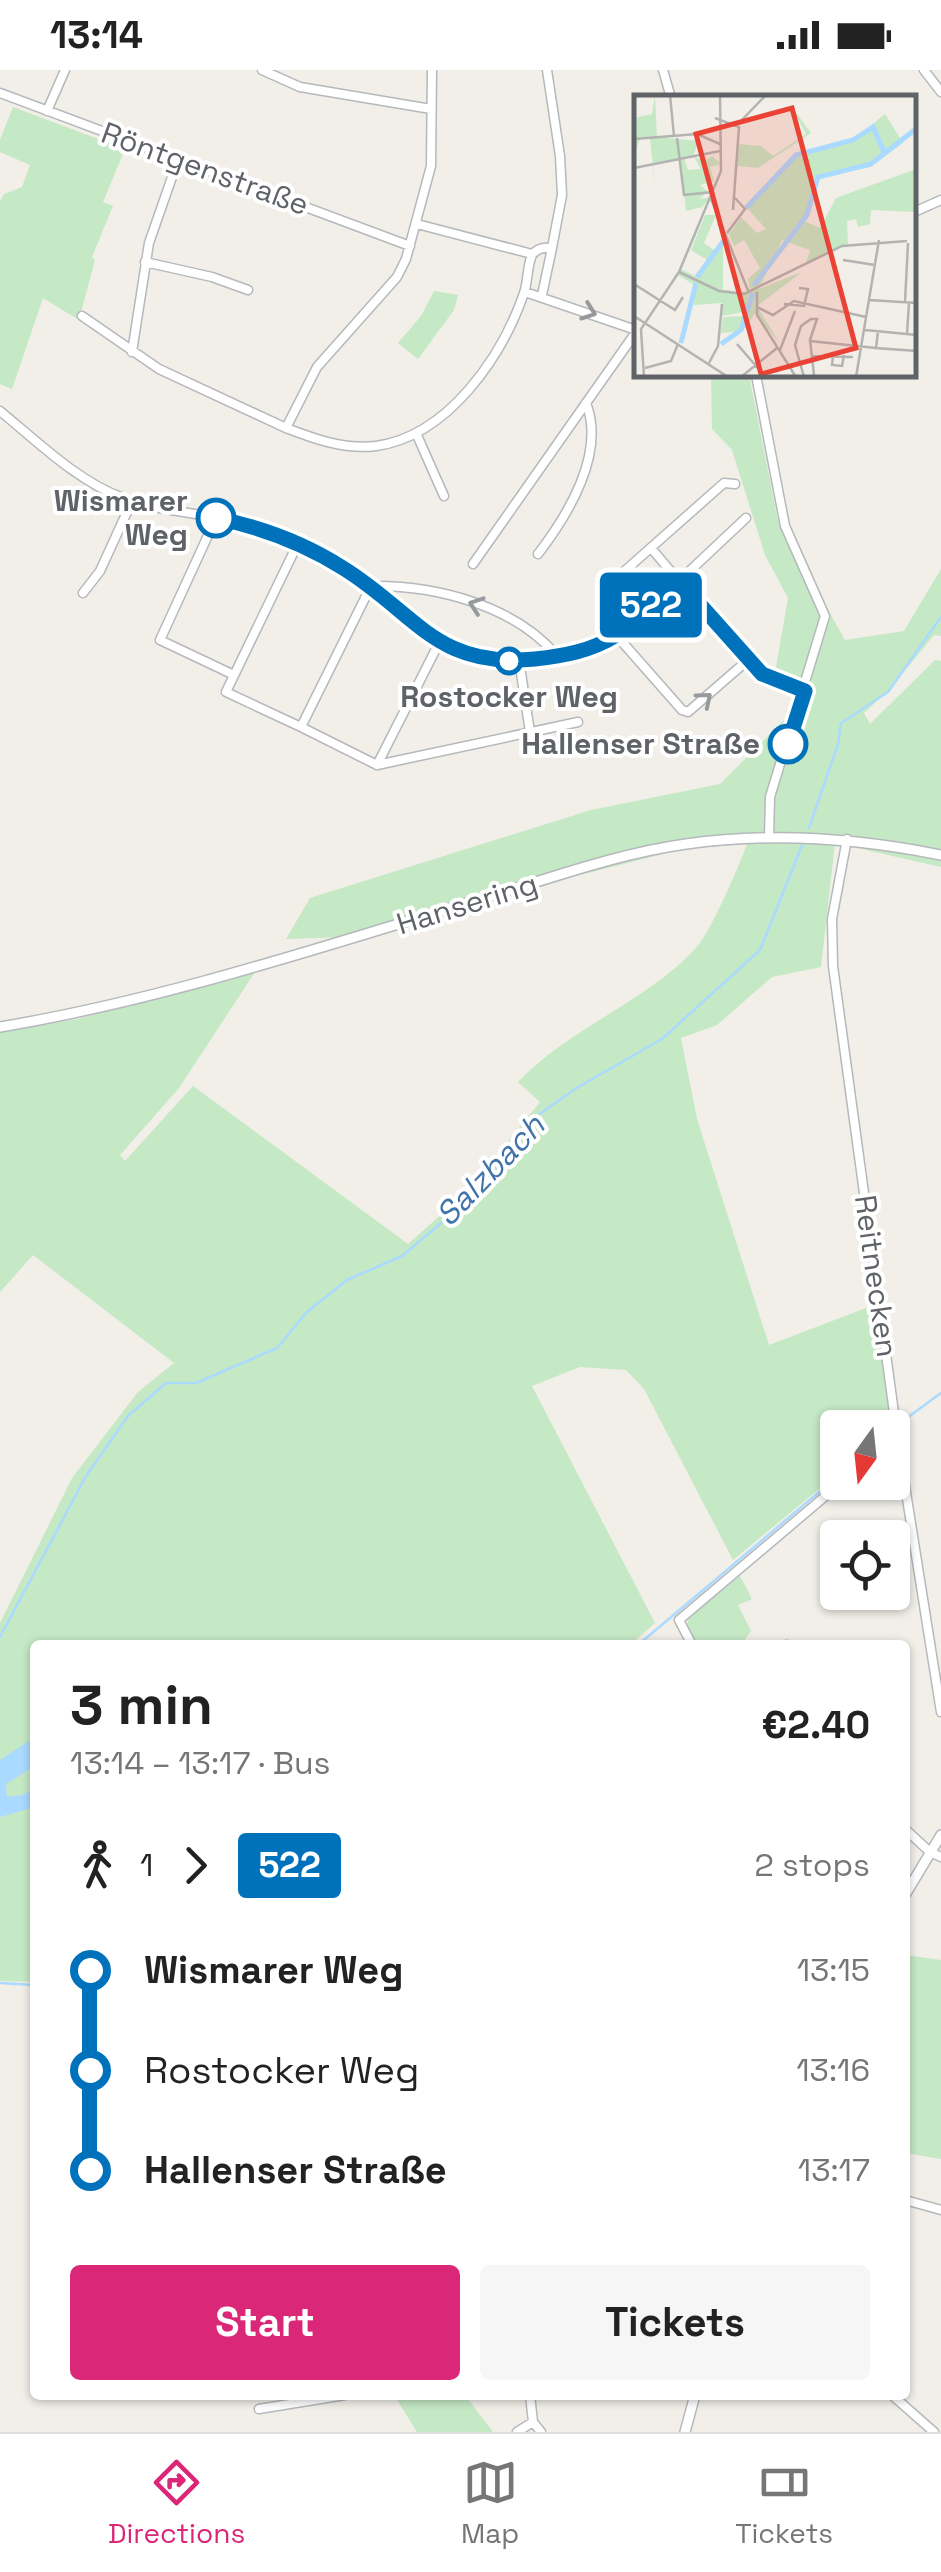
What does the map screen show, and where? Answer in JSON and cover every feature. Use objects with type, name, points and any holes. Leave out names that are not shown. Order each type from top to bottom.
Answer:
[{"type":"street","points":[[47,110],[66,70]]},
{"type":"street","points":[[262,70],[300,88],[430,109]]},
{"type":"street","points":[[286,428],[317,367],[397,276],[410,246],[431,166],[432,70]]},
{"type":"street","points":[[542,295],[562,194],[546,70]]},
{"type":"street","points":[[663,70],[670,95]]},
{"type":"street","points":[[924,70],[941,92]]},
{"type":"street","name":"Röntgenstraße","points":[[0,93],[410,246]]},
{"type":"street","points":[[132,352],[146,262],[178,160]]},
{"type":"street","points":[[916,211],[941,200]]},
{"type":"street","points":[[416,224],[532,254]]},
{"type":"street","points":[[82,316],[159,370],[286,428],[341,445],[377,446],[416,434],[455,406],[482,371],[525,292],[532,254],[540,248],[552,248]]},
{"type":"street","points":[[146,262],[212,277],[248,290]]},
{"type":"street","points":[[525,292],[634,330]]},
{"type":"street","points":[[473,564],[634,334]]},
{"type":"street","points":[[757,378],[786,526],[825,616],[770,798],[769,837]]},
{"type":"street","points":[[538,554],[564,520],[581,478],[593,419],[586,402]]},
{"type":"street","points":[[0,411],[88,480],[132,501],[216,518],[298,543],[370,586],[440,643],[483,659],[557,656],[590,648],[616,635],[746,518]]},
{"type":"street","points":[[416,434],[444,496]]},
{"type":"street","points":[[620,575],[724,483],[735,484]]},
{"type":"street","points":[[83,593],[100,571],[132,501]]},
{"type":"street","points":[[216,518],[160,640],[234,676]]},
{"type":"street","points":[[298,543],[226,692],[377,766],[578,722]]},
{"type":"street","points":[[651,548],[748,660],[770,680],[805,691]]},
{"type":"street","points":[[370,586],[479,605],[535,634],[557,656]]},
{"type":"street","points":[[301,727],[370,586]]},
{"type":"street","points":[[616,635],[682,710],[688,712],[748,660]]},
{"type":"street","points":[[377,766],[440,643]]},
{"type":"street","points":[[519,660],[530,732]]},
{"type":"street","name":"Hansering","points":[[0,1028],[76,1015],[172,991],[650,851],[696,842],[769,837],[847,839],[941,855]]},
{"type":"street","name":"Reitnecken","points":[[847,839],[832,919],[833,966],[894,1410]]},
{"type":"street","points":[[689,1640],[679,1620],[821,1500]]},
{"type":"street","name":"Reitnecken","points":[[906,1500],[941,1712]]},
{"type":"street","points":[[910,1834],[941,1858]]},
{"type":"street","points":[[910,1886],[941,1834]]},
{"type":"street","points":[[910,2201],[941,2210]]},
{"type":"street","points":[[259,2409],[314,2400]]},
{"type":"street","points":[[530,2400],[532,2422],[541,2432]]},
{"type":"street","points":[[684,2432],[694,2400]]},
{"type":"street","points":[[898,2400],[934,2432]]},
{"type":"street","points":[[517,2432],[532,2422]]},
{"type":"green space","points":[[13,107],[125,149],[103,202],[113,206],[92,257],[95,260],[79,320],[43,298],[12,389],[0,384],[0,201],[4,194],[22,187],[30,165],[0,152],[0,140]]},
{"type":"green space","points":[[434,291],[458,295],[454,310],[418,359],[398,343],[421,316]]},
{"type":"green space","points":[[711,378],[750,378],[778,521],[845,640],[904,631],[941,569],[941,636],[934,635],[890,689],[864,713],[870,724],[935,660],[941,661],[941,867],[835,843],[821,967],[772,977],[717,1025],[681,1038],[697,1119],[769,1345],[874,1305],[889,1410],[820,1410],[820,1488],[733,1560],[644,1389],[626,1370],[580,1367],[532,1386],[655,1623],[636,1640],[30,1640],[30,1982],[0,1981],[0,1623],[72,1478],[138,1392],[174,1363],[33,1255],[0,1292],[0,1032],[78,1019],[255,972],[179,1088],[120,1155],[125,1161],[193,1086],[408,1244],[470,1189],[540,1102],[518,1082],[560,1046],[654,985],[696,948],[717,914],[747,844],[683,849],[580,875],[378,936],[286,939],[310,898],[591,810],[720,784],[809,695],[775,673],[788,598],[765,555],[732,450],[712,429]]},
{"type":"green space","points":[[740,1576],[752,1599],[738,1605],[751,1631],[745,1640],[692,1640],[686,1629],[689,1616]]},
{"type":"green space","points":[[910,1956],[941,1960],[941,2159],[910,2154]]},
{"type":"green space","points":[[397,2400],[469,2400],[493,2432],[417,2432]]},
{"type":"water","points":[[30,1740],[30,1769],[6,1784],[7,1797],[30,1791],[30,1808],[0,1817],[0,1760]]},
{"type":"waterway","name":"Salzbach","points":[[809,828],[838,744],[841,723],[888,692],[941,617]]},
{"type":"waterway","name":"Salzbach","points":[[0,1637],[86,1476],[128,1416],[166,1383],[196,1383],[277,1348],[307,1312],[347,1280],[402,1256],[473,1196],[538,1115],[662,1039],[760,950],[803,843]]},
{"type":"waterway","points":[[910,1416],[941,1393]]},
{"type":"waterway","points":[[644,1640],[820,1491]]},
{"type":"waterway","points":[[0,1983],[30,1985]]},
{"type":"bus line","name":"522","points":[[216,518],[310,548],[370,586],[440,643],[483,659],[538,659],[590,648],[616,635],[679,581],[762,674],[805,691],[788,744]]},
{"type":"place","name":"Wismarer Weg","points":[[216,518]]},
{"type":"place","name":"Rostocker Weg","points":[[509,661]]},
{"type":"place","name":"Hallenser Straße","points":[[788,744]]}]
